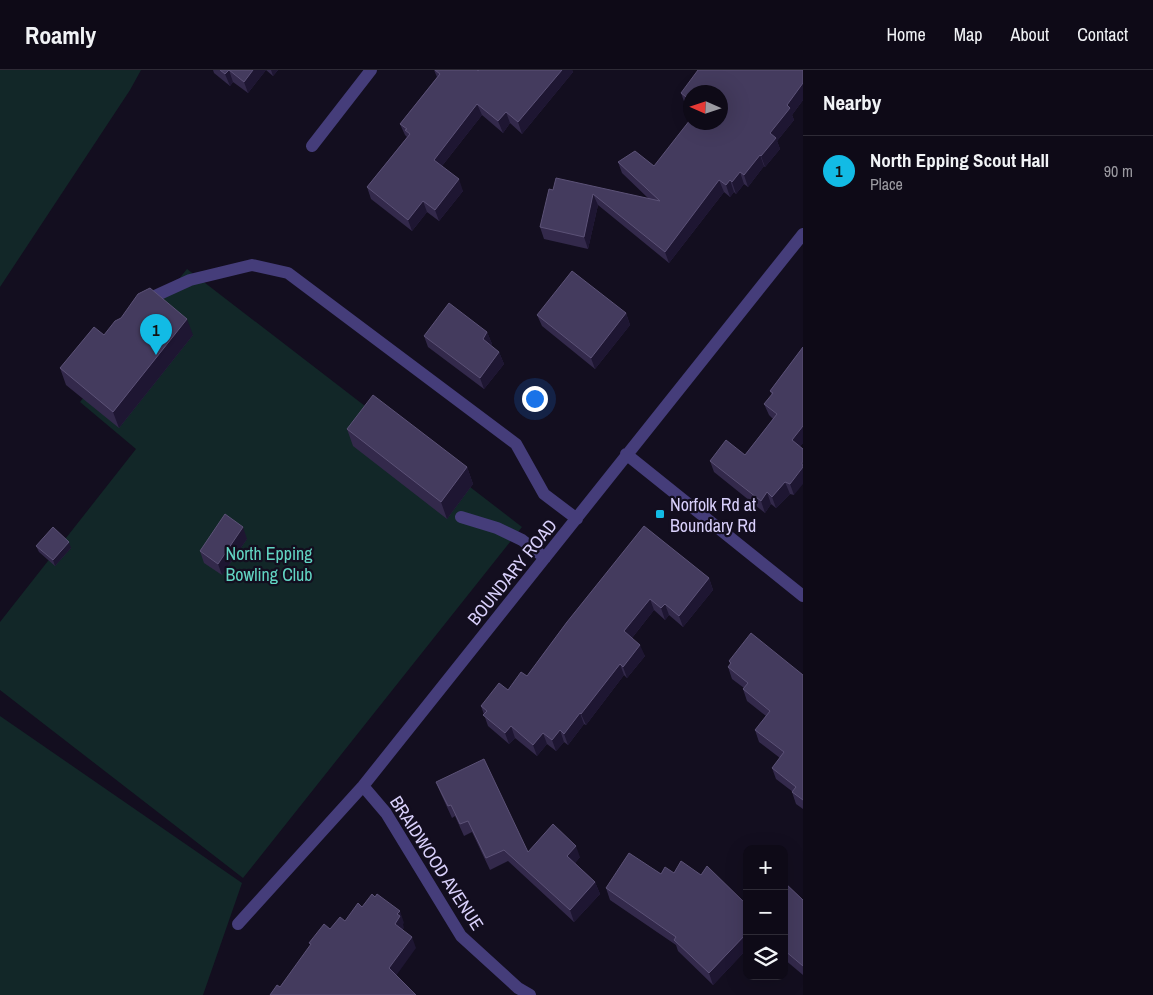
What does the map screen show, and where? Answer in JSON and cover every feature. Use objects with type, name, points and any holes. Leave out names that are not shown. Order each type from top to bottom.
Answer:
[{"type":"street","points":[[312,146],[371,70]]},
{"type":"street","name":"BOUNDARY ROAD","points":[[238,924],[363,786],[803,234]]},
{"type":"street","points":[[132,311],[136,305],[190,280],[252,265],[288,273],[516,444],[544,494],[577,519]]},
{"type":"street","points":[[626,454],[803,596]]},
{"type":"street","points":[[461,518],[497,528],[514,536],[545,558]]},
{"type":"street","name":"BRAIDWOOD AVENUE","points":[[363,786],[386,813],[460,936],[518,988],[530,995]]},
{"type":"green space","points":[[0,70],[141,70],[130,90],[0,287]]},
{"type":"green space","name":"North Epping Bowling Club","points":[[187,269],[522,527],[243,878],[0,690],[0,622],[136,449],[80,402]]},
{"type":"green space","points":[[0,716],[242,883],[203,995],[0,995]]},
{"type":"building","points":[[220,70],[229,70],[225,74]]},
{"type":"building","points":[[229,70],[253,70],[244,82]]},
{"type":"building","points":[[435,70],[562,70],[518,122],[506,112],[498,121],[477,104],[434,160],[459,179],[435,210],[423,201],[408,220],[367,187],[410,134],[400,124],[440,74]]},
{"type":"building","points":[[698,70],[803,70],[803,83],[787,105],[790,108],[770,133],[776,138],[744,175],[740,172],[732,182],[730,180],[726,185],[719,180],[665,252],[593,194],[584,237],[540,227],[549,189],[553,190],[556,178],[660,201],[618,162],[635,151],[654,166],[683,129],[728,130],[728,85],[687,85]]},
{"type":"building","points":[[572,271],[626,313],[591,358],[537,315]]},
{"type":"building","points":[[150,288],[187,319],[113,412],[60,368],[94,327],[104,335],[115,321],[121,318],[138,294]]},
{"type":"building","points":[[449,303],[487,332],[483,339],[499,352],[480,378],[424,336]]},
{"type":"building","points":[[803,347],[803,426],[792,440],[803,449],[803,467],[790,484],[785,482],[772,497],[767,492],[761,501],[710,461],[726,440],[745,455],[777,414],[764,404],[773,393],[770,391]]},
{"type":"building","points":[[373,395],[467,467],[441,502],[347,429]]},
{"type":"building","points":[[225,514],[243,527],[218,564],[200,551]]},
{"type":"building","points":[[644,526],[709,578],[679,616],[665,604],[661,608],[650,599],[624,631],[640,645],[623,667],[620,664],[564,734],[560,730],[552,740],[543,733],[533,745],[511,726],[505,733],[483,715],[487,711],[481,706],[499,683],[508,690],[521,672],[527,676],[567,622]]},
{"type":"building","points":[[53,527],[69,542],[53,560],[36,546]]},
{"type":"building","points":[[751,633],[803,675],[803,800],[792,792],[796,787],[772,768],[784,752],[755,730],[770,711],[743,689],[748,683],[728,667],[731,663],[729,661]]},
{"type":"building","points":[[484,759],[528,852],[553,824],[576,846],[567,856],[595,882],[570,910],[504,850],[486,858],[468,821],[460,824],[451,805],[448,806],[436,782]]},
{"type":"building","points":[[629,853],[661,874],[665,867],[674,873],[681,861],[701,875],[707,866],[743,901],[743,937],[709,973],[674,940],[676,937],[606,888]]},
{"type":"building","points":[[788,886],[803,900],[803,966],[788,953]]},
{"type":"building","points":[[372,894],[375,897],[377,894],[400,911],[397,914],[400,916],[395,924],[412,937],[389,968],[416,995],[270,995],[277,985],[280,987],[324,924],[330,929],[340,917],[345,921],[358,903],[362,907]]},
{"type":"place","name":"North Epping Scout Hall","points":[[156,355]]},
{"type":"place","name":"Norfolk Rd at Boundary Rd","points":[[660,514]]}]
